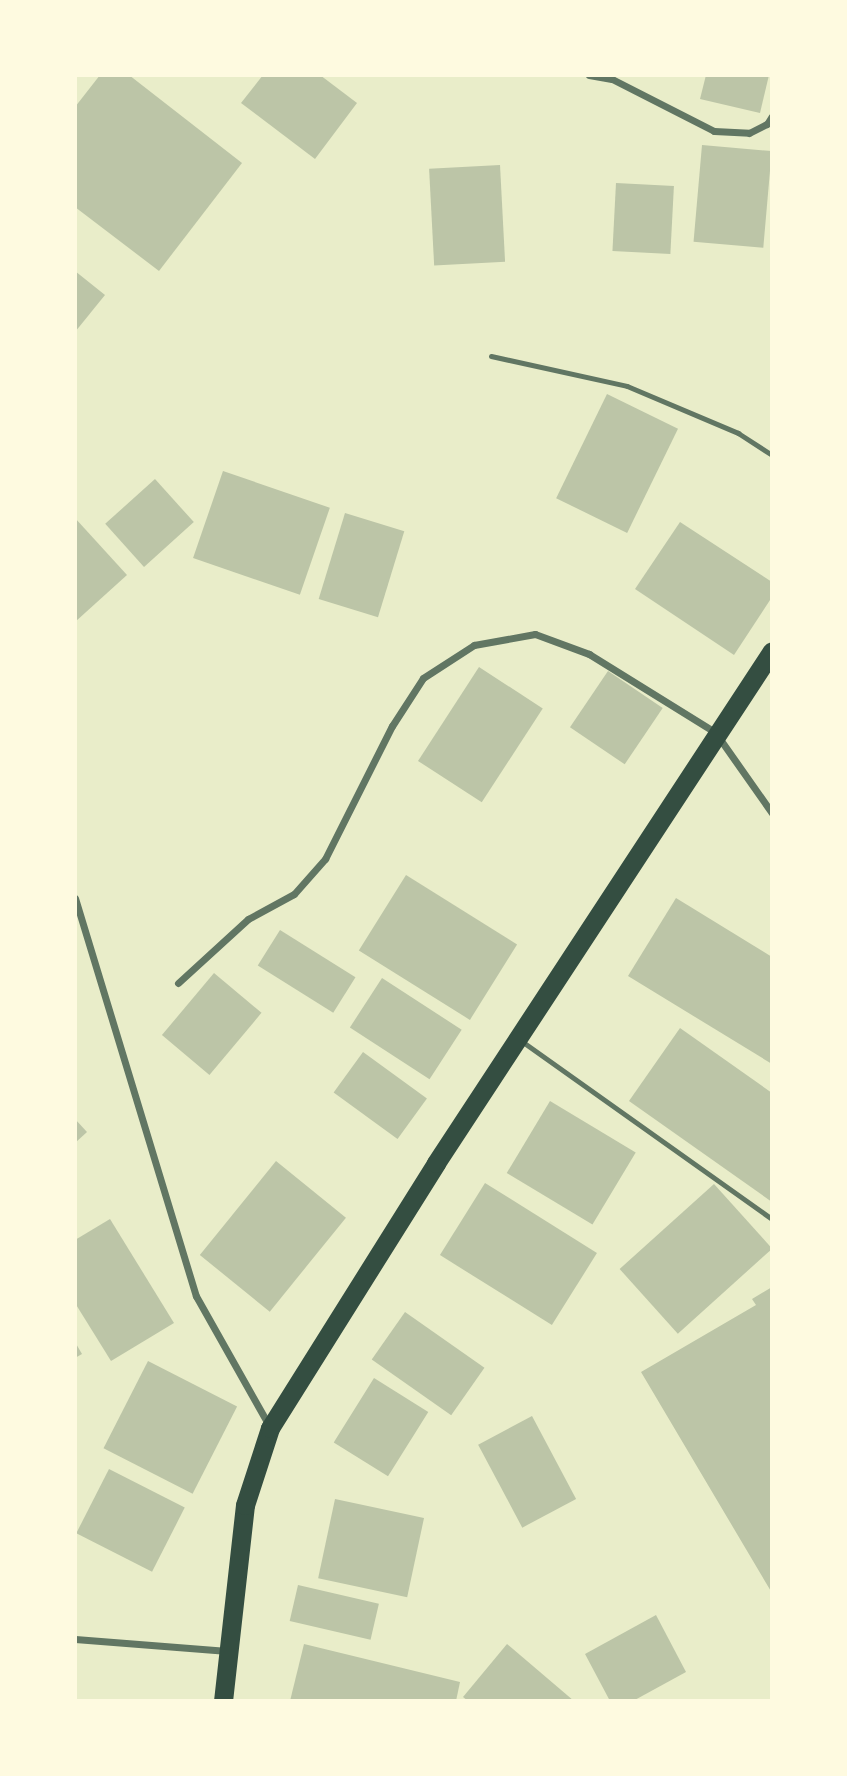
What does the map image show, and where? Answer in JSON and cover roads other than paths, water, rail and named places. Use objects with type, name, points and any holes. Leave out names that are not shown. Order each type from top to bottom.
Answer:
[{"type":"highway","points":[[223,1701],[245,1505],[270,1428],[517,1038],[715,732],[772,652]]},
{"type":"street","points":[[589,75],[612,79],[714,131],[749,133],[767,124],[772,116]]},
{"type":"street","points":[[178,983],[248,919],[293,894],[325,859],[392,726],[423,678],[474,645],[535,634],[589,654],[715,732],[772,813]]},
{"type":"street","points":[[75,898],[195,1296],[270,1428]]},
{"type":"street","points":[[75,1639],[229,1651]]},
{"type":"lane","points":[[491,356],[627,386],[737,433],[772,455]]},
{"type":"lane","points":[[517,1038],[772,1219]]}]
